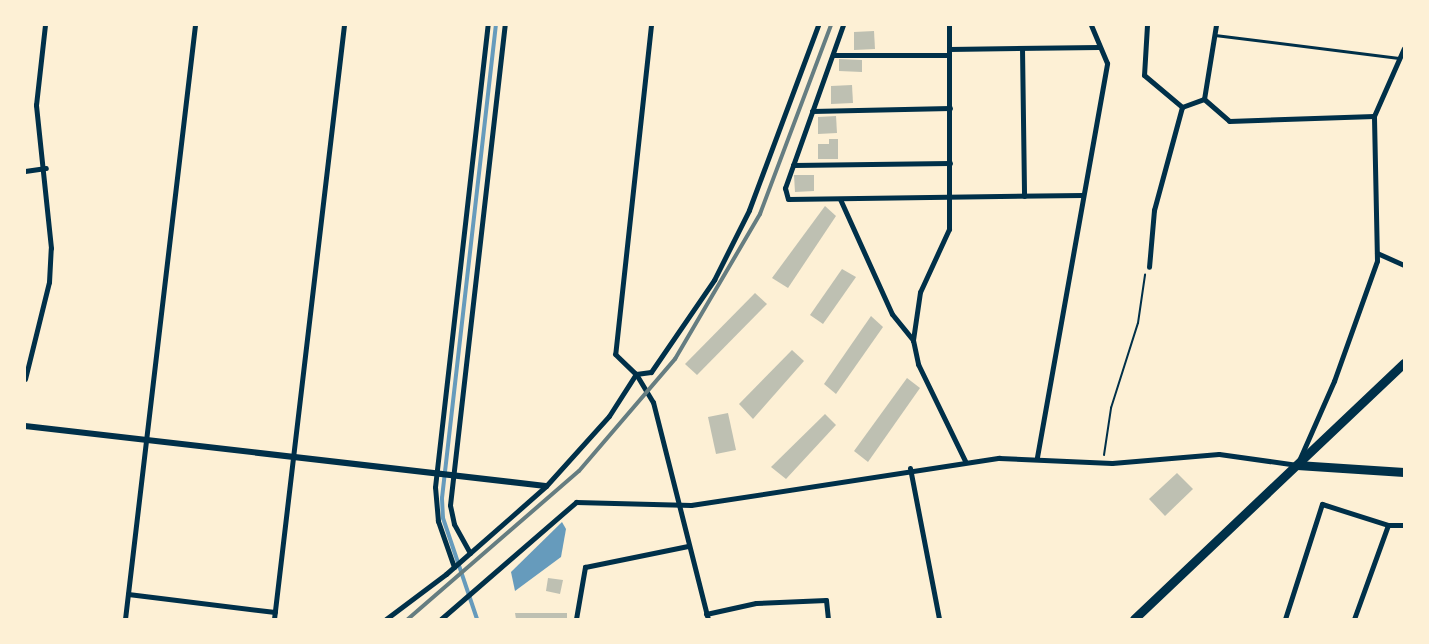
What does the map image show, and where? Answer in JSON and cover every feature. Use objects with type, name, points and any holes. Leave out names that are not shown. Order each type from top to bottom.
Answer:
[{"type":"main road","points":[[1134,619],[1404,363]]},
{"type":"main road","points":[[1297,464],[1404,472]]},
{"type":"street","points":[[25,379],[49,282],[51,248],[46,168],[36,105],[45,25]]},
{"type":"street","points":[[125,619],[195,25]]},
{"type":"street","points":[[274,619],[344,25]]},
{"type":"street","points":[[455,566],[438,521],[437,473],[488,25]]},
{"type":"street","points":[[470,553],[454,524],[452,475],[505,25]]},
{"type":"street","points":[[651,25],[614,345],[615,354],[636,374],[653,402],[707,616],[756,603],[826,600],[828,619]]},
{"type":"street","points":[[386,619],[465,558],[546,486],[609,416],[636,374],[651,372],[714,280],[776,147],[818,25]]},
{"type":"street","points":[[843,25],[785,188],[788,199],[1083,195]]},
{"type":"street","points":[[949,25],[951,198],[949,230],[920,292],[913,340],[918,364],[965,461]]},
{"type":"street","points":[[1037,457],[1107,63],[1099,47],[1092,25]]},
{"type":"street","points":[[1147,25],[1144,75],[1182,107]]},
{"type":"street","points":[[1204,99],[1216,25]]},
{"type":"street","points":[[832,55],[1099,47]]},
{"type":"street","points":[[1022,48],[1024,196]]},
{"type":"street","points":[[440,619],[477,590],[576,502],[679,505],[829,485],[910,468],[965,461],[1037,457],[1103,462],[1219,454],[1297,464],[1334,381],[1376,253],[1374,116],[1404,48]]},
{"type":"street","points":[[1182,107],[1204,99]]},
{"type":"street","points":[[1204,99],[1228,121],[1374,116]]},
{"type":"street","points":[[1149,267],[1154,210],[1182,107]]},
{"type":"street","points":[[812,111],[950,108]]},
{"type":"street","points":[[793,165],[950,164]]},
{"type":"street","points":[[25,171],[46,168]]},
{"type":"street","points":[[840,199],[892,314],[913,340]]},
{"type":"street","points":[[1376,253],[1404,265]]},
{"type":"street","points":[[25,426],[546,486]]},
{"type":"street","points":[[910,468],[939,619]]},
{"type":"street","points":[[1284,619],[1322,504],[1388,525],[1404,525]]},
{"type":"street","points":[[1354,619],[1388,525]]},
{"type":"street","points":[[576,619],[585,567],[688,546]]},
{"type":"street","points":[[128,594],[275,612]]},
{"type":"lane","points":[[1215,35],[1399,58]]},
{"type":"path","points":[[1103,462],[1111,408],[1138,323],[1149,267]]},
{"type":"water","points":[[562,522],[566,529],[561,557],[515,591],[511,572]]},
{"type":"building","points":[[874,31],[875,49],[854,50],[854,32]]},
{"type":"building","points":[[839,59],[862,60],[862,72],[839,71]]},
{"type":"building","points":[[852,85],[853,103],[831,104],[831,86]]},
{"type":"building","points":[[836,116],[837,133],[818,134],[818,117]]},
{"type":"building","points":[[829,139],[838,139],[838,159],[818,159],[818,144],[829,144]]},
{"type":"building","points":[[794,175],[814,175],[814,191],[795,192]]},
{"type":"building","points":[[825,206],[836,216],[788,288],[772,278]]},
{"type":"building","points":[[842,269],[856,277],[823,324],[810,315]]},
{"type":"building","points":[[755,293],[767,304],[697,375],[685,364]]},
{"type":"building","points":[[871,316],[883,327],[836,394],[824,384]]},
{"type":"building","points":[[792,350],[804,361],[753,419],[739,404]]},
{"type":"building","points":[[907,378],[920,388],[868,462],[854,451]]},
{"type":"building","points":[[728,413],[736,450],[716,454],[708,417]]},
{"type":"building","points":[[825,414],[836,425],[786,479],[771,467]]},
{"type":"building","points":[[1177,473],[1193,489],[1165,516],[1149,499]]},
{"type":"building","points":[[548,578],[563,580],[560,594],[546,591]]},
{"type":"building","points":[[515,613],[567,613],[567,619],[516,619]]},
{"type":"waterway","points":[[477,619],[443,518],[442,498],[496,25]]},
{"type":"railway","points":[[408,619],[579,471],[675,359],[760,214],[831,25]]}]
